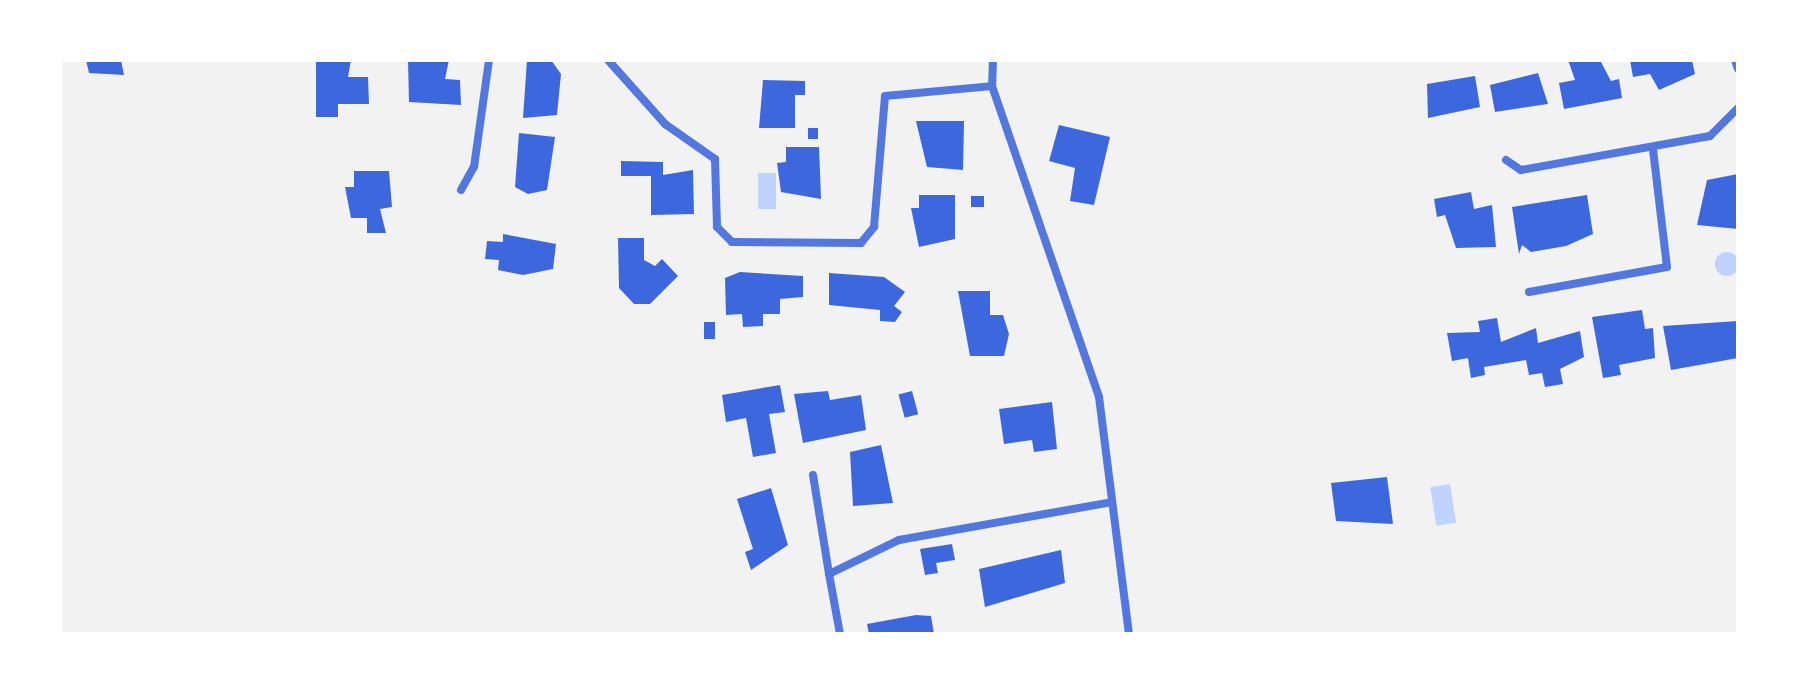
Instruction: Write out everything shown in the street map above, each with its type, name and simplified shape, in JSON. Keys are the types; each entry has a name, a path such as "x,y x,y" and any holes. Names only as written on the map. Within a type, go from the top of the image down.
{"street":[{"path":"461,190 474,167 489,60"},
{"path":"608,60 665,124 715,159 717,227 732,242 861,243 874,227 885,96 992,86"},
{"path":"993,60 992,86 1099,397 1129,634"},
{"path":"1735,60 1738,69"},
{"path":"1506,160 1521,170 1653,149 1710,136 1738,108"},
{"path":"1529,292 1667,267 1653,149"},
{"path":"813,475 840,634"},
{"path":"829,574 899,540 1112,502"}],"water":[{"path":"758,173 776,173 776,209 758,209"},
{"path":"1727,252 1736,255 1739,264 1736,273 1727,276 1718,273 1715,264 1718,255"},
{"path":"1450,484 1456,523 1436,526 1430,487"}],"building":[{"path":"86,60 121,60 124,75 89,73"},
{"path":"316,60 351,60 348,77 368,77 369,104 338,104 338,117 316,117"},
{"path":"408,60 449,60 445,79 460,80 461,105 409,102"},
{"path":"527,60 551,60 561,74 557,115 523,118"},
{"path":"1568,60 1600,60 1611,81 1619,79 1622,98 1564,109 1559,83 1575,80"},
{"path":"1630,60 1692,60 1695,74 1659,90 1650,74 1633,77"},
{"path":"1538,73 1548,104 1495,112 1490,85"},
{"path":"1475,76 1480,107 1428,118 1427,84"},
{"path":"763,80 805,81 805,95 795,95 795,128 759,128"},
{"path":"916,121 964,121 963,170 927,167"},
{"path":"1059,125 1110,137 1094,205 1070,201 1075,168 1049,161"},
{"path":"808,128 818,128 818,139 808,139"},
{"path":"519,133 555,137 547,190 528,194 515,187"},
{"path":"786,147 819,147 821,199 781,192 777,163 786,162"},
{"path":"621,161 663,162 663,175 693,170 694,214 651,215 651,176 621,176"},
{"path":"354,171 389,171 392,207 380,209 386,233 367,233 367,218 351,218 345,187 354,187"},
{"path":"1738,174 1738,229 1697,225 1707,180"},
{"path":"1471,192 1474,209 1492,205 1496,247 1456,248 1445,215 1437,217 1434,199"},
{"path":"919,195 955,195 955,239 919,247 911,208 919,208"},
{"path":"1587,195 1593,234 1566,246 1531,252 1522,245 1519,254 1512,207"},
{"path":"971,196 984,196 984,207 971,207"},
{"path":"503,234 556,244 553,269 523,275 498,270 499,260 485,259 487,241 503,242"},
{"path":"618,238 644,238 644,260 655,266 662,259 678,276 650,304 634,304 619,288"},
{"path":"740,272 803,276 803,297 780,299 780,314 763,314 763,326 743,327 742,314 726,315 725,278"},
{"path":"829,273 884,277 905,292 894,306 902,312 895,322 880,321 880,310 829,305"},
{"path":"958,291 990,291 990,315 1003,315 1009,334 1004,356 970,356"},
{"path":"1642,310 1645,329 1653,328 1655,358 1619,365 1621,375 1603,378 1592,317"},
{"path":"1497,318 1501,342 1536,328 1538,343 1580,331 1584,357 1560,369 1563,384 1545,387 1542,373 1529,375 1526,360 1484,367 1485,375 1471,378 1468,358 1452,361 1447,333 1480,332 1478,321"},
{"path":"1738,321 1738,358 1671,370 1663,326"},
{"path":"704,322 715,322 715,339 704,339"},
{"path":"780,385 785,412 769,414 776,453 753,457 746,418 726,422 722,395"},
{"path":"828,391 830,400 861,395 866,430 803,443 794,394"},
{"path":"912,391 918,414 905,418 898,395"},
{"path":"1052,402 1057,449 1034,452 1032,440 1004,444 999,409"},
{"path":"881,445 893,503 853,506 850,452"},
{"path":"1387,477 1393,524 1336,521 1331,483"},
{"path":"771,488 788,545 751,570 745,552 753,549 737,499"},
{"path":"952,544 955,560 936,563 938,573 925,575 920,549"},
{"path":"1061,550 1065,583 985,607 979,569"},
{"path":"916,615 931,616 934,634 869,634 867,624"}]}
